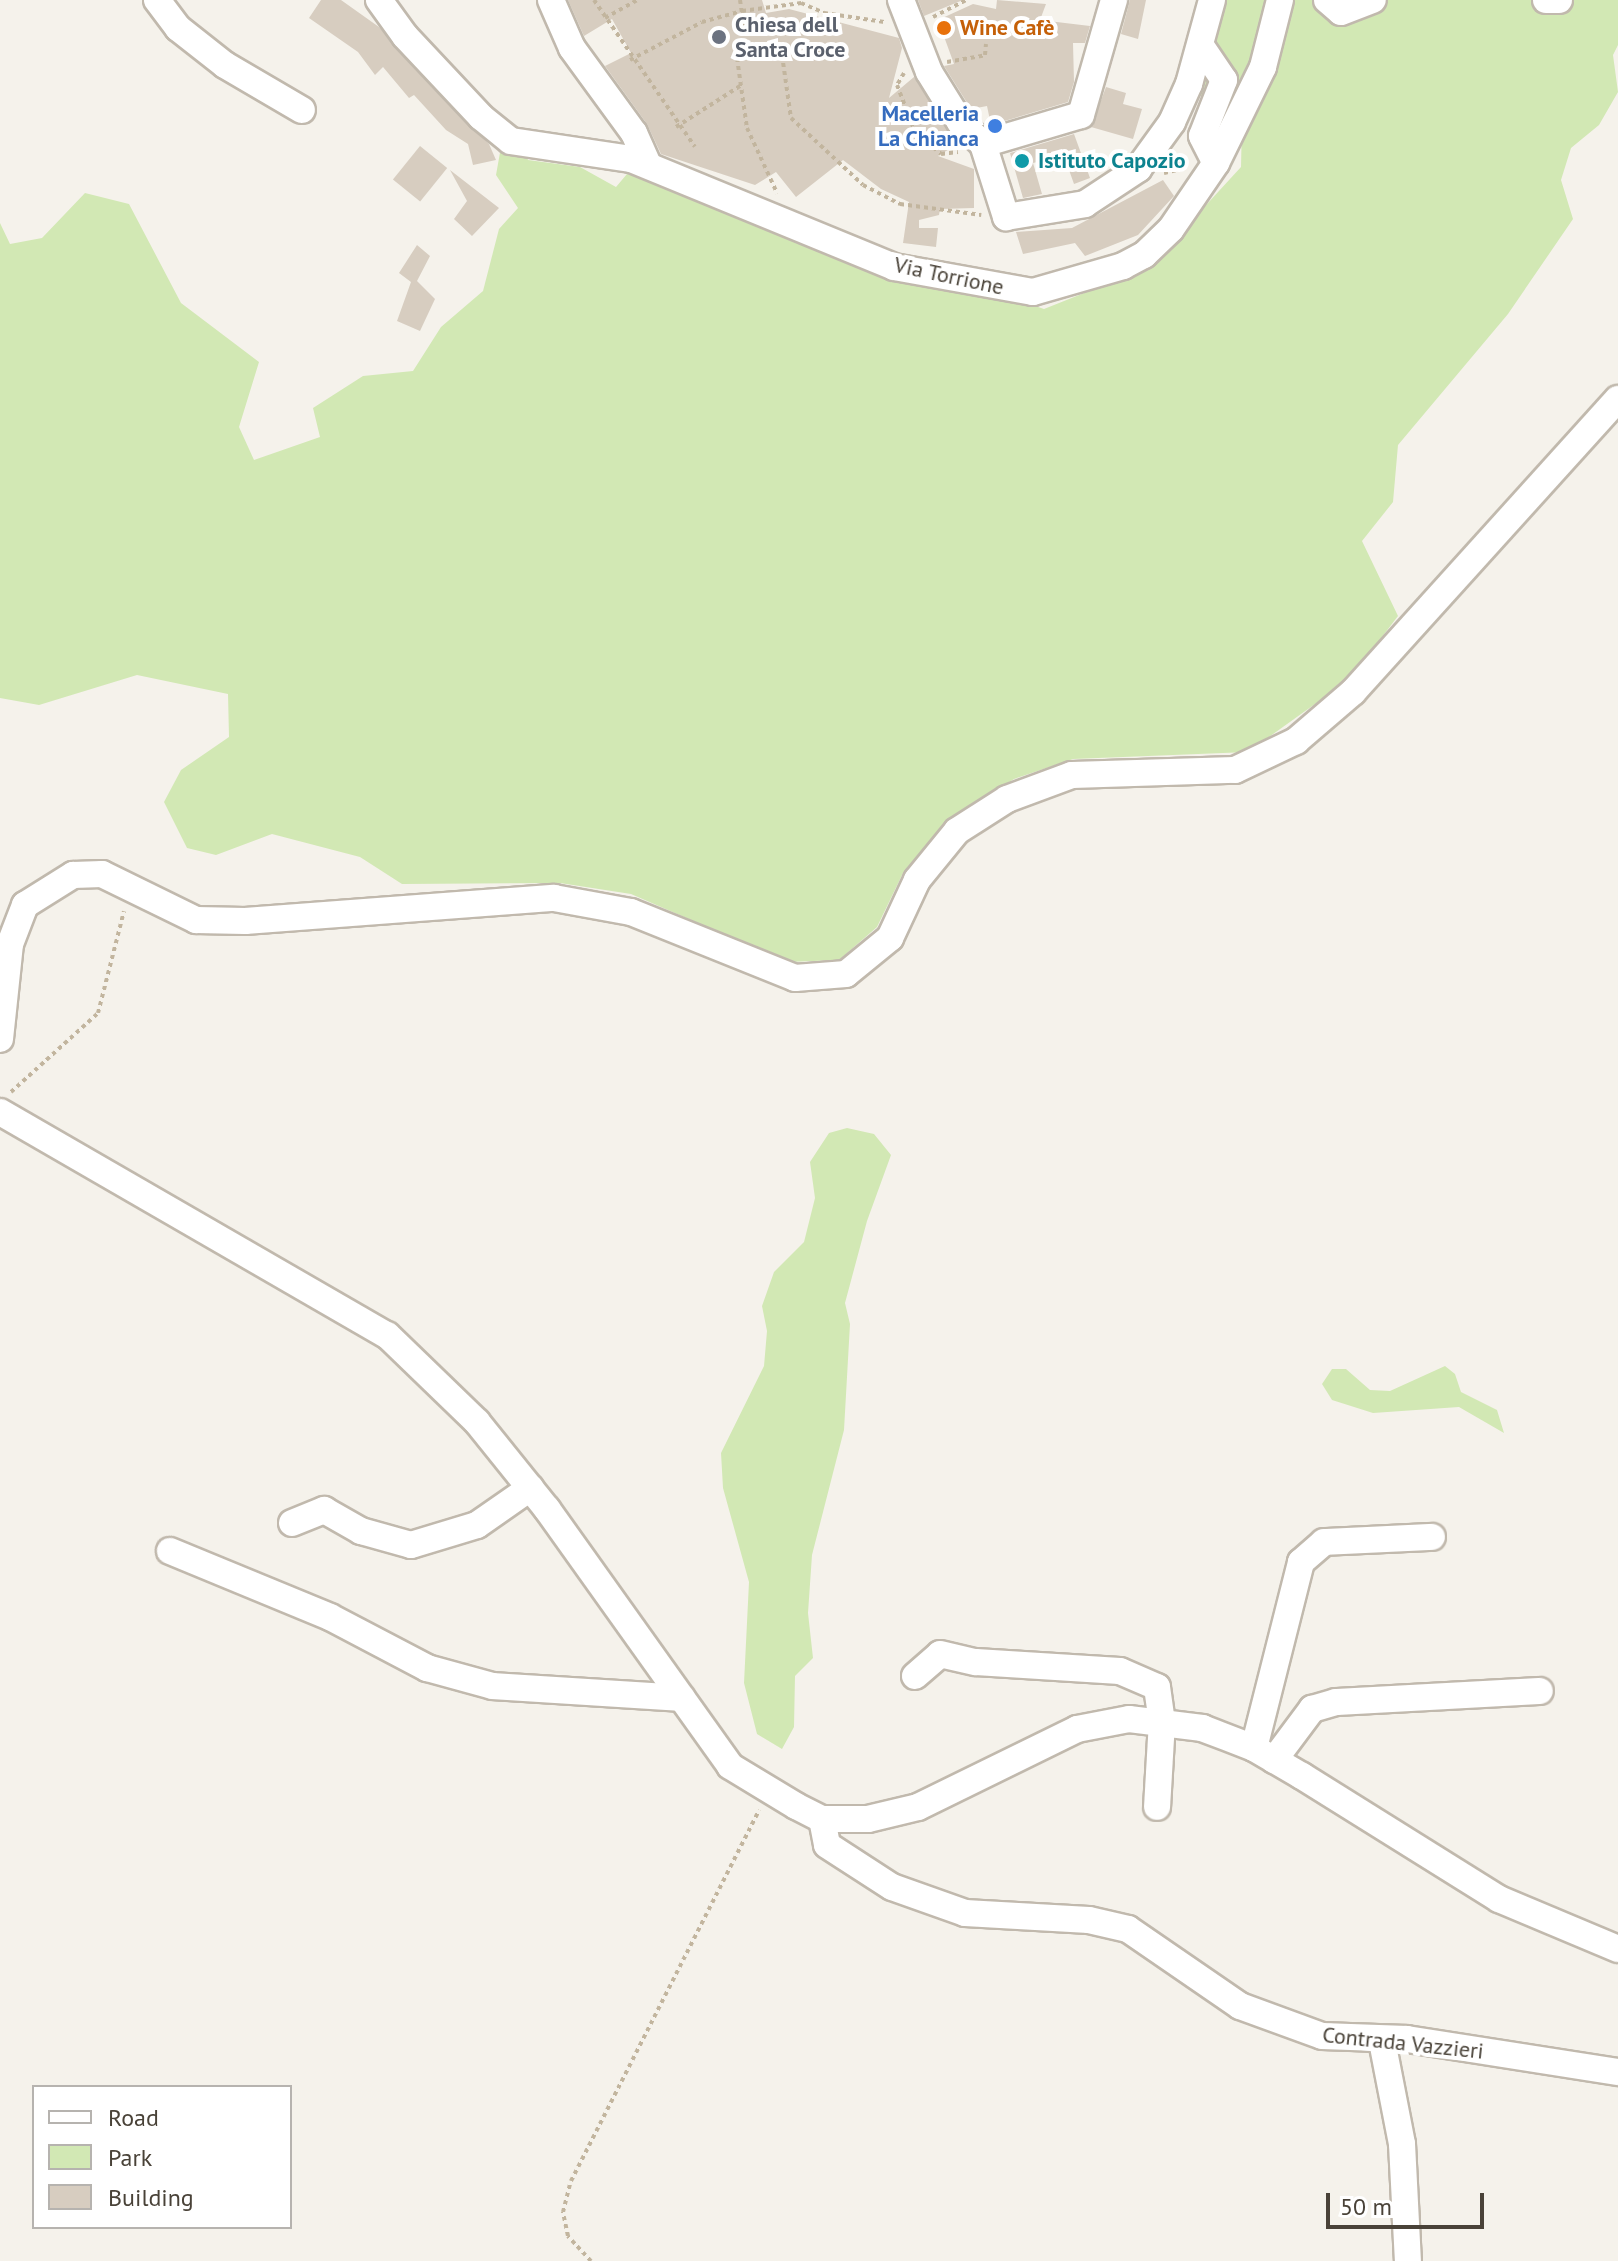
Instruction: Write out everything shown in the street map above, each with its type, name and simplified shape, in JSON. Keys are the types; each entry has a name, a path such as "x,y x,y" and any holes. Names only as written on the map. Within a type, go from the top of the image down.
{"street":[{"path":"157,0 178,28 225,65 302,110"},
{"name":"Via Torrione","path":"379,0 459,94 511,141 648,165 894,267 1017,291 1048,291 1144,255 1182,215 1216,163 1263,67 1280,0"},
{"path":"551,0 572,48 634,133 648,165"},
{"path":"901,0 929,72 960,122 983,144 1006,217 1085,204 1138,169 1172,122 1201,46 1212,0"},
{"path":"983,144 1081,115 1114,0"},
{"path":"1327,0 1341,12 1373,0"},
{"path":"1546,0 1559,0"},
{"path":"1201,46 1224,80 1202,136 1216,163"},
{"path":"0,1039 10,944 25,905 73,875 102,874 196,920 245,921 554,898 631,912 795,978 846,974 890,938 917,880 957,831 1007,799 1072,775 1235,770 1296,741 1353,692 1618,399"},
{"path":"0,1112 387,1335 477,1422 530,1488 730,1766 822,1819 868,1819 918,1807 1077,1729 1129,1719 1162,1721 1202,1728 1264,1754 1499,1899 1618,1949"},
{"path":"292,1523 324,1510 361,1531 411,1545 477,1525 530,1488"},
{"path":"1264,1754 1301,1562 1324,1542 1432,1537"},
{"path":"170,1551 330,1617 427,1668 493,1686 682,1698"},
{"path":"915,1676 940,1654 976,1662 1120,1671 1157,1687 1162,1721 1157,1807"},
{"path":"1264,1754 1312,1709 1336,1702 1540,1691"},
{"name":"Contrada Vazzieri","path":"822,1819 827,1845 892,1887 965,1913 1089,1920 1128,1929 1240,2006 1322,2036 1382,2041 1407,2039 1618,2072"},
{"path":"1382,2041 1402,2144 1408,2261"}],"path":[{"path":"594,0 676,127 695,147"},
{"path":"605,18 637,0"},
{"path":"740,0 747,47"},
{"path":"936,16 967,0"},
{"path":"630,60 702,22 742,11 801,3 824,13 910,28"},
{"path":"952,61 985,55 986,44"},
{"path":"747,47 737,58 752,147 796,228"},
{"path":"747,47 782,55 791,118 863,185 900,204 1006,217"},
{"path":"676,127 740,86"},
{"path":"899,90 915,132 941,154 983,144"},
{"path":"0,1102 98,1013 129,889"},
{"path":"591,2261 568,2236 563,2212 571,2181 769,1790"}],"green space":[{"path":"1225,0 1618,0 1618,45 1613,55 1618,92 1599,125 1571,148 1561,180 1573,219 1508,314 1398,445 1393,502 1362,541 1398,616 1362,663 1322,699 1248,752 1073,759 1014,779 946,822 903,873 877,927 839,960 788,962 631,894 560,883 402,884 360,857 272,834 216,855 187,848 164,802 181,770 229,737 228,694 137,675 39,705 0,698 0,223 10,244 42,238 85,193 129,204 181,303 259,362 239,427 254,460 320,437 313,408 363,376 413,371 441,327 483,291 499,229 518,208 496,175 501,147 526,154 528,160 580,167 616,187 627,174 710,196 1044,309 1151,265 1241,167 1242,120 1221,116 1194,89"},
{"path":"847,1128 874,1134 891,1155 867,1221 845,1303 850,1324 844,1430 812,1555 808,1613 813,1658 795,1676 794,1727 782,1749 757,1734 744,1683 749,1582 723,1488 721,1453 764,1366 767,1331 762,1306 774,1272 804,1242 815,1198 810,1162 829,1133"},
{"path":"1445,1366 1455,1374 1461,1392 1497,1410 1504,1433 1459,1407 1373,1413 1332,1400 1322,1384 1332,1369 1346,1369 1370,1390 1390,1391"}],"building":[{"path":"321,0 341,0 379,27 489,144 496,160 473,165 468,144 446,130 414,95 409,98 383,67 375,75 358,52 309,18"},
{"path":"568,0 762,0 766,13 789,9 899,38 902,48 889,98 914,77 959,143 938,156 974,169 974,208 940,209 939,215 919,220 919,228 938,228 936,247 903,243 909,202 881,189 843,160 796,197 776,172 755,185 661,154 647,124 605,66 631,53 612,19 584,36"},
{"path":"918,0 963,0 924,16"},
{"path":"997,0 1046,4 1040,20 1090,26 1085,43 1073,43 1074,82 1068,102 991,125 987,106 971,109 944,66 954,64 938,20 973,4 996,9"},
{"path":"1130,0 1146,0 1138,39 1121,34"},
{"path":"1106,87 1126,93 1123,104 1142,109 1133,139 1091,127"},
{"name":"Istituto Capozio","path":"1074,134 1090,178 1074,184 1064,156 1033,163 1042,194 1023,198 1010,153"},
{"path":"420,146 447,168 420,201 393,179"},
{"path":"450,170 499,208 472,236 454,219 467,201"},
{"path":"1163,180 1174,196 1138,235 1085,256 1075,243 1023,254 1016,232 1072,228"},
{"path":"417,245 430,256 417,281 435,299 420,331 397,321 411,282 399,273"}],"place":[{"name":"Wine Cafè","path":"944,28"},
{"name":"Chiesa dell Santa Croce","path":"719,37"},
{"name":"Macelleria La Chianca","path":"995,126"},
{"name":"Istituto Capozio","path":"1022,161"}]}
